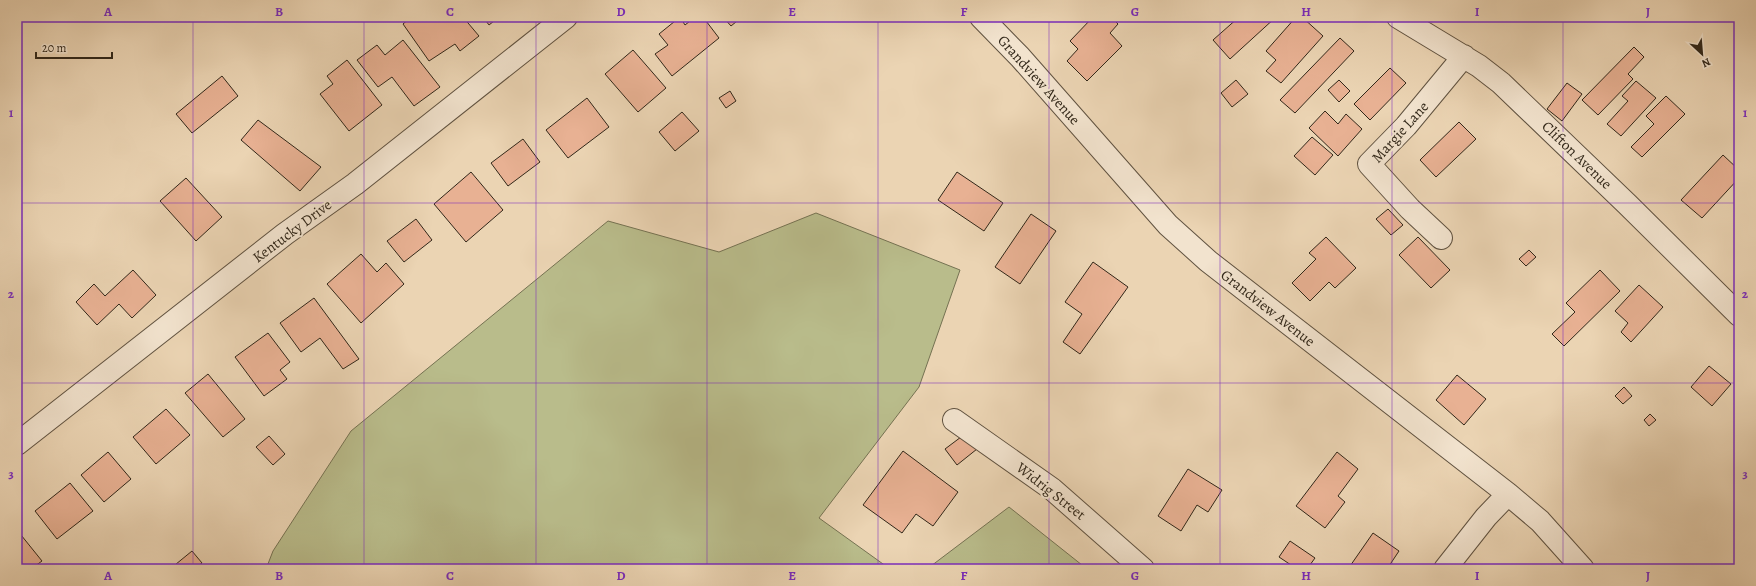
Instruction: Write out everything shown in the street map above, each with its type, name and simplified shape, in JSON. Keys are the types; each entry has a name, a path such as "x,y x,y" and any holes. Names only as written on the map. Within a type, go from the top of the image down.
{"street":[{"name":"Kentucky Drive","path":"17,444 285,234 355,184 566,17"},
{"name":"Grandview Avenue","path":"981,17 1020,57 1168,225 1208,262 1508,494 1540,521 1583,569"},
{"name":"Clifton Avenue","path":"1398,17 1464,56 1501,83 1627,204 1739,315"},
{"name":"Margie Lane","path":"1441,238 1410,209 1369,164 1406,126 1464,56"},
{"name":"Widrig Street","path":"954,420 1052,489 1143,569"},
{"path":"1445,569 1486,517 1508,494"}],"green space":[{"path":"816,213 960,270 919,387 819,518 890,569 266,569 273,551 351,431 608,221 719,252"},
{"path":"1009,507 1087,569 927,569"}],"building":[{"path":"411,17 463,17 479,36 460,51 455,44 429,61 403,24"},
{"path":"483,17 499,17 489,25"},
{"path":"680,17 685,25 695,17 703,17 719,38 672,76 655,54 668,45 659,34"},
{"path":"723,17 742,17 731,26"},
{"path":"1093,17 1111,17 1118,24 1110,33 1122,46 1087,81 1067,61 1078,49 1070,41"},
{"path":"1239,17 1276,17 1230,59 1213,40"},
{"path":"1296,17 1302,17 1323,36 1281,83 1266,71 1276,60 1266,51"},
{"path":"1340,38 1354,51 1295,113 1280,100"},
{"path":"403,40 440,87 414,106 392,77 378,87 357,60 377,45 385,55"},
{"path":"1634,47 1644,57 1628,74 1633,79 1598,115 1582,100"},
{"path":"633,50 666,88 638,112 605,74"},
{"path":"347,60 382,105 349,131 320,94 333,84 327,76"},
{"path":"1390,68 1406,83 1370,120 1354,104"},
{"path":"222,76 238,96 192,133 176,114"},
{"path":"1236,80 1248,94 1232,107 1221,93"},
{"path":"1339,80 1350,91 1339,102 1328,90"},
{"path":"1636,81 1656,98 1621,136 1607,124 1628,101 1622,96"},
{"path":"1567,83 1582,94 1562,121 1547,109"},
{"path":"730,91 736,101 726,108 719,98"},
{"path":"1666,96 1685,114 1642,157 1631,147 1654,124 1646,116"},
{"path":"587,98 609,127 568,158 546,130"},
{"path":"1325,111 1338,124 1346,114 1362,129 1338,156 1309,128"},
{"path":"682,112 699,131 675,151 659,132"},
{"path":"258,120 321,167 300,191 241,140"},
{"path":"1459,122 1476,139 1436,177 1420,160"},
{"path":"1312,137 1333,155 1315,175 1294,156"},
{"path":"523,139 540,162 508,186 491,163"},
{"path":"1723,155 1739,170 1739,178 1702,218 1681,200"},
{"path":"471,172 503,210 466,242 434,204"},
{"path":"957,172 1003,203 984,231 938,200"},
{"path":"186,178 222,217 196,241 160,201"},
{"path":"1388,209 1403,225 1391,235 1376,219"},
{"path":"1031,214 1056,231 1020,284 995,267"},
{"path":"416,219 432,240 404,262 387,241"},
{"path":"1326,237 1356,268 1335,288 1329,282 1310,301 1292,283 1316,259 1309,253"},
{"path":"1418,237 1450,270 1431,288 1399,255"},
{"path":"1529,250 1536,257 1526,266 1519,259"},
{"path":"361,254 377,272 386,263 404,284 361,323 327,284"},
{"path":"1093,262 1128,287 1080,354 1063,342 1082,314 1065,302"},
{"path":"133,270 156,295 132,318 119,304 97,325 76,302 94,284 105,296"},
{"path":"1600,270 1620,291 1564,346 1552,334 1575,312 1566,303"},
{"path":"1639,285 1663,307 1631,342 1621,332 1628,323 1615,311"},
{"path":"314,298 359,359 343,369 320,338 301,352 280,323"},
{"path":"268,333 290,362 280,370 287,379 264,396 235,357"},
{"path":"1709,366 1731,384 1712,406 1691,387"},
{"path":"208,374 245,419 223,437 185,393"},
{"path":"1457,375 1486,399 1464,425 1436,400"},
{"path":"1624,387 1632,396 1623,404 1615,396"},
{"path":"166,409 190,435 156,464 133,437"},
{"path":"1650,414 1656,420 1649,426 1644,420"},
{"path":"965,434 977,449 957,465 945,449"},
{"path":"269,436 285,454 273,465 256,447"},
{"path":"903,451 958,492 933,526 916,514 902,533 863,505"},
{"path":"108,452 131,479 104,502 81,475"},
{"path":"1337,452 1358,469 1338,496 1345,502 1325,528 1296,506"},
{"path":"1188,469 1222,490 1208,512 1197,505 1181,531 1158,516"},
{"path":"70,483 93,511 57,539 35,511"},
{"path":"17,530 42,561 31,569 17,569"},
{"path":"1373,533 1399,551 1387,569 1348,569"},
{"path":"1290,541 1315,558 1307,569 1297,569 1279,557"},
{"path":"192,551 202,563 194,569 170,569"}]}
